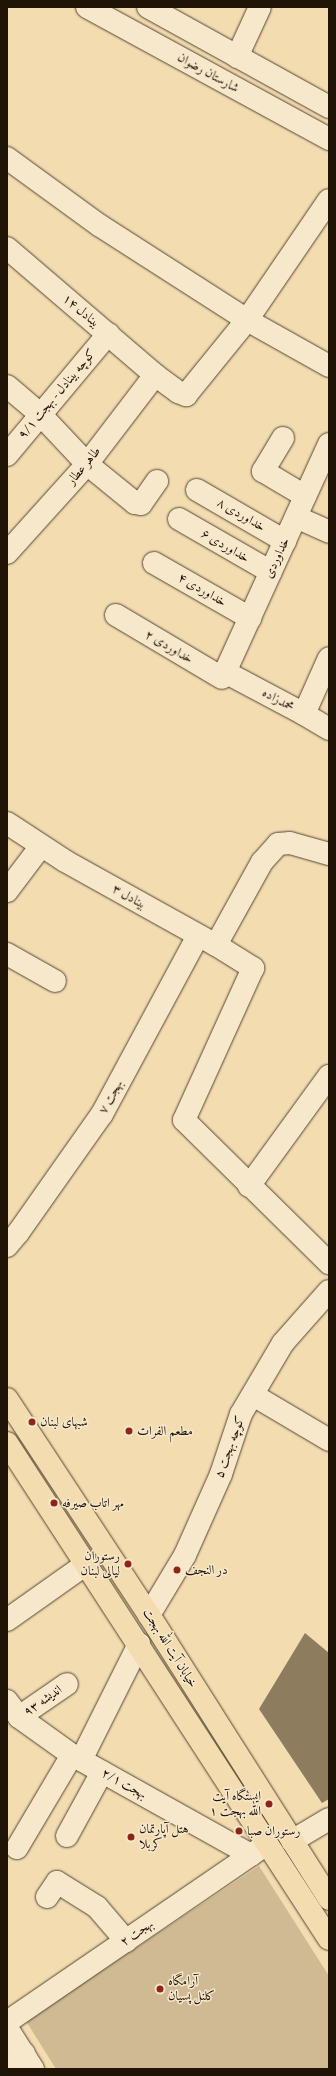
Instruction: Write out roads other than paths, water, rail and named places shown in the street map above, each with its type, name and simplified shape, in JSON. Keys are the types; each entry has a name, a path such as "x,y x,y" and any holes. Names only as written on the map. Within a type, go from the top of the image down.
{"main road":[{"name":"خیابان آیت الله بهجت","path":"7,1400 149,1615 329,1899"},
{"name":"خیابان آیت الله بهجت","path":"7,1443 139,1644 259,1849 329,1939"}],"street":[{"name":"شارستان رضوان","path":"87,7 329,139"},
{"path":"148,7 236,57 329,107"},
{"path":"236,57 260,7"},
{"path":"7,158 99,225 247,320 329,366"},
{"path":"247,320 329,200"},
{"name":"بینادل ۱۴","path":"11,260 108,334 155,375 178,392 186,394 247,320"},
{"name":"کوچه بینادل - بهجت ۹/۱","path":"7,454 108,334"},
{"name":"طاهر عطار","path":"7,553 87,464 155,375"},
{"path":"7,386 40,414 87,464 138,505 142,504 157,481"},
{"path":"283,438 263,471 305,496"},
{"name":"خداوردی","path":"224,675 329,444"},
{"name":"خداوردی ۸","path":"197,490 285,541"},
{"path":"296,517 329,532"},
{"name":"خداوردی ۶","path":"179,519 271,572"},
{"name":"خداوردی ۴","path":"154,563 250,618"},
{"name":"خداوردی ۲","path":"116,615 224,675"},
{"path":"304,714 329,658"},
{"name":"محمدزاده","path":"224,675 304,714 329,729"},
{"name":"بینادل ۳","path":"7,823 41,846 253,968 184,1120 249,1186"},
{"name":"بهجت ۷","path":"7,1246 18,1233 102,1114 207,941 262,862 278,844 290,843 329,854"},
{"path":"7,891 41,846"},
{"path":"7,954 55,981"},
{"path":"329,1076 249,1186 329,1263"},
{"name":"کوچه بهجت ۵","path":"149,1615 185,1555 221,1474 241,1414 283,1343 329,1291"},
{"path":"253,1395 329,1440"},
{"path":"7,1620 86,1564"},
{"path":"17,1848 76,1757 139,1644"},
{"name":"اندیشه ۹۳","path":"13,1709 67,1684"},
{"name":"بهجت ۲/۱","path":"13,1709 76,1757 102,1772 259,1849"},
{"path":"67,1836 102,1772"},
{"path":"292,1842 329,1819"},
{"name":"بهجت ۲","path":"7,2022 259,1849"},
{"path":"47,1898 56,1882 97,1907 126,1941"},
{"path":"7,2028 21,2062"}],"place":[{"name":"شبهای لبنان","path":"32,1422"},
{"name":"مطعم الفرات","path":"129,1431"},
{"name":"مهر اتاب صيرفه","path":"54,1503"},
{"name":"رستوران لیالی لبنان","path":"128,1564"},
{"name":"در النجف","path":"177,1570"},
{"name":"ایستگاه آیت الله بهجت ۱","path":"269,1804"},
{"name":"رستوران صبا","path":"239,1831"},
{"name":"هتل آپارتمان کربلا","path":"131,1837"},
{"name":"آرامگاه کلنل پسیان","path":"160,1989"}]}
